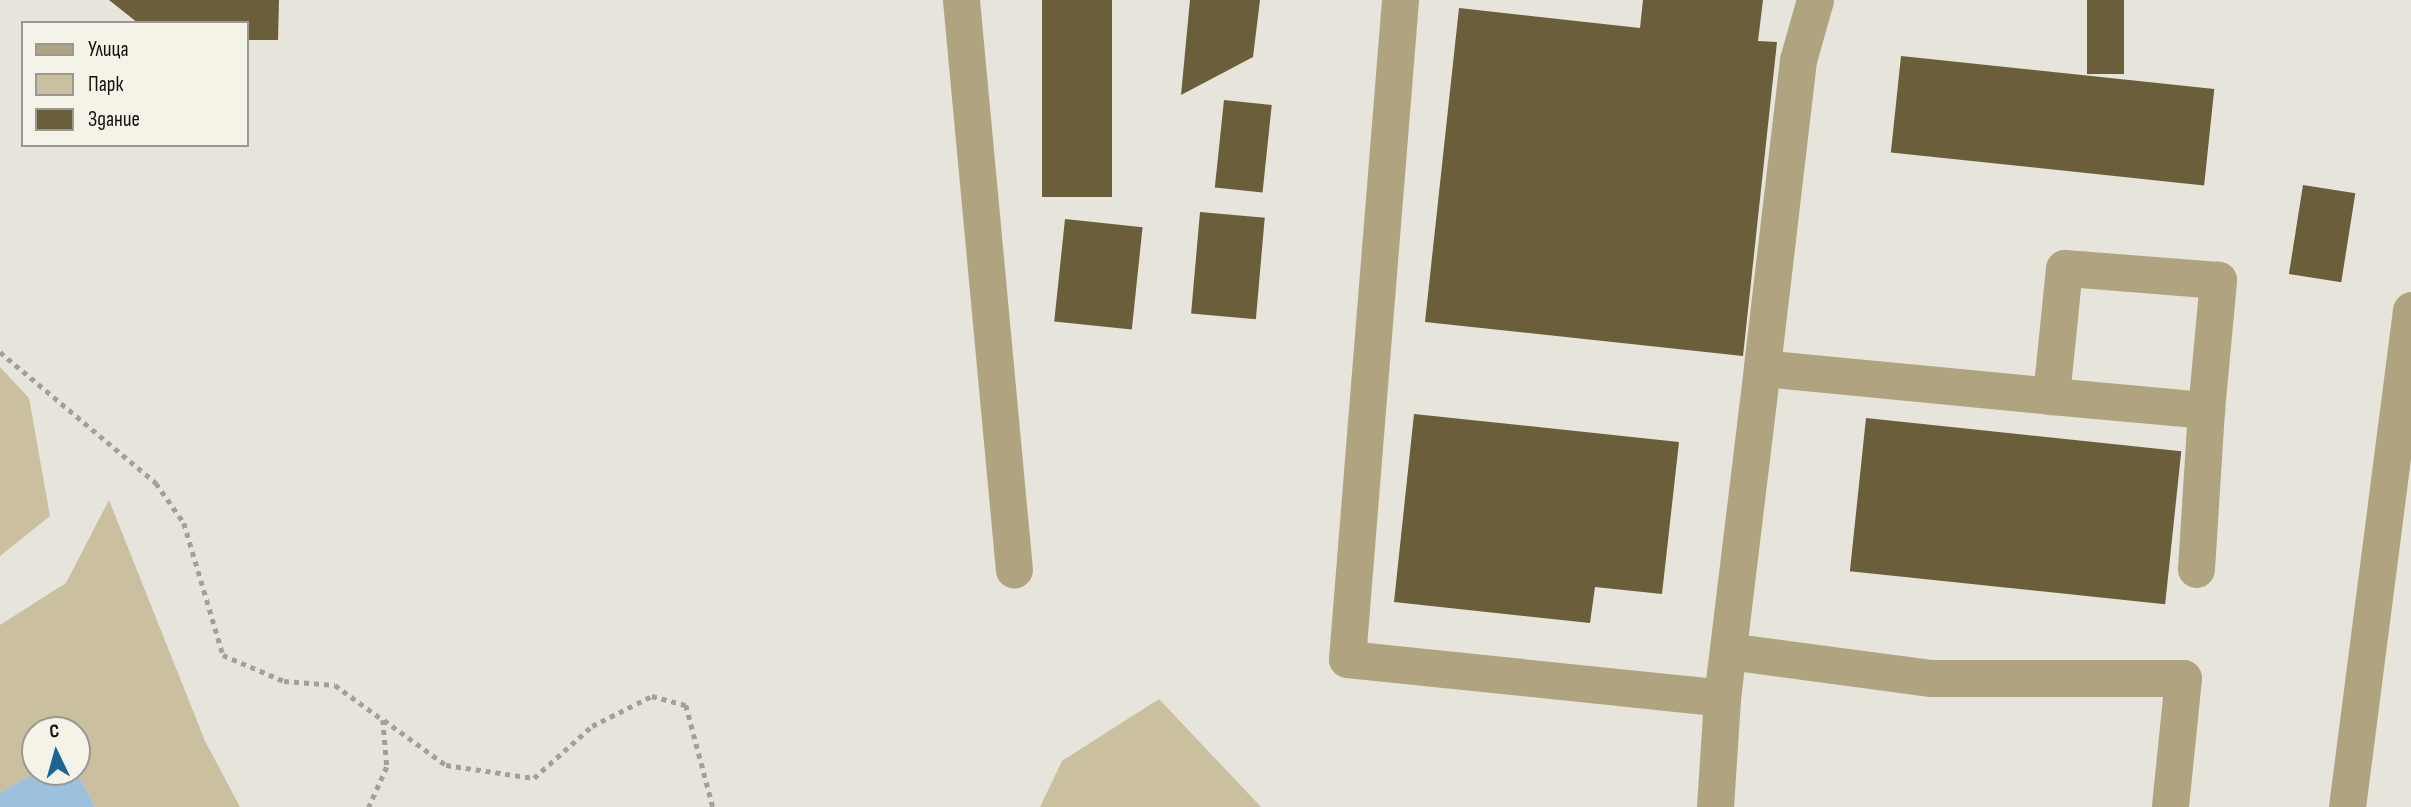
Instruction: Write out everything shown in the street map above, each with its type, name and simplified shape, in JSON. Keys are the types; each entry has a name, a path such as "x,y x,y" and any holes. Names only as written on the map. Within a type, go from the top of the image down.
{"street":[{"path":"961,0 1014,570"},
{"path":"1400,0 1347,659 1722,698"},
{"path":"1714,807 1722,698 1798,60 1815,0"},
{"path":"2051,396 2064,268 2218,280 2196,569"},
{"path":"2347,807 2411,310"},
{"path":"1762,368 2206,410"},
{"path":"1728,651 1931,678 2183,678 2170,807"}],"path":[{"path":"0,352 156,483 184,523 223,655 284,681 335,685 446,765 534,778 592,726 652,696 686,705 713,807"},
{"path":"369,807 387,767 383,720"}],"green space":[{"path":"0,367 29,398 50,516 0,556"},
{"path":"109,500 205,741 240,807 95,807 84,786 91,786 91,716 21,716 21,780 0,793 0,625 66,583"},
{"path":"1159,699 1261,807 1040,807 1062,761"}],"water":[{"path":"21,780 21,786 84,786 95,807 0,807 0,793"}],"building":[{"path":"109,0 279,0 278,40 248,40 248,21 135,21"},
{"path":"1042,0 1112,0 1112,197 1042,197"},
{"path":"1190,0 1260,0 1253,57 1181,95"},
{"path":"1643,0 1763,0 1758,41 1777,42 1743,356 1425,322 1459,8 1640,28"},
{"path":"2087,0 2124,0 2124,74 2087,74"},
{"path":"1901,56 2214,89 2204,185 1891,152"},
{"path":"1224,100 1272,105 1263,193 1215,188"},
{"path":"2303,185 2355,193 2341,282 2289,274"},
{"path":"1200,212 1265,218 1256,319 1191,314"},
{"path":"1065,219 1143,227 1132,330 1054,321"},
{"path":"1414,414 1679,442 1662,594 1595,587 1590,623 1394,602"},
{"path":"1866,418 2181,451 2165,604 1850,571"}]}
